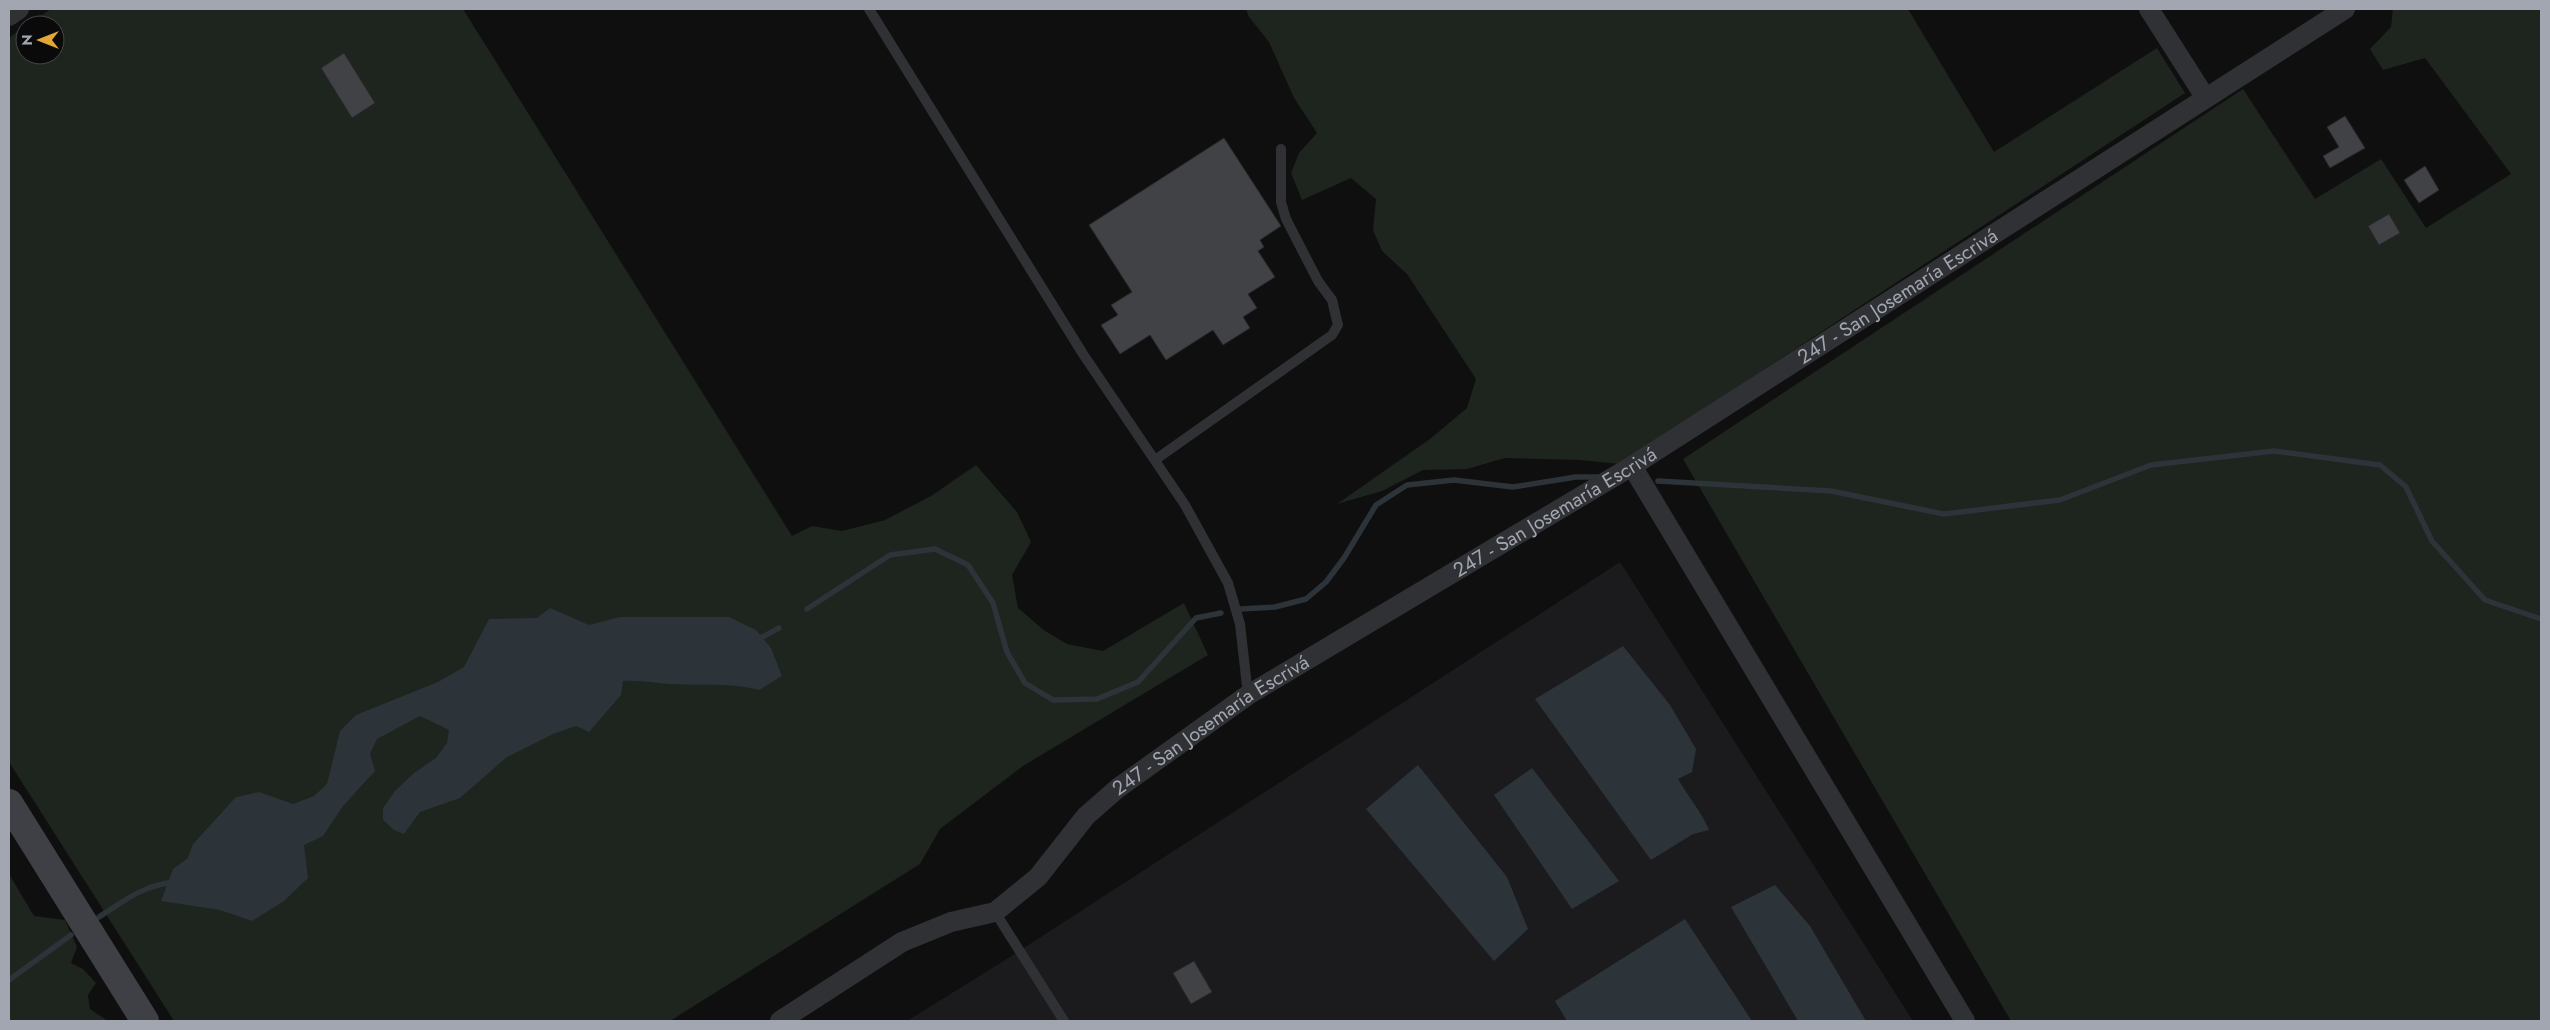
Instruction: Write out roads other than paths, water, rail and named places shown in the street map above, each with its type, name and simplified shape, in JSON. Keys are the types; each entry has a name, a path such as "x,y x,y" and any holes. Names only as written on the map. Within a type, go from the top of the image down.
{"main road":[{"path":"9,803 145,1021"}],"street":[{"path":"9,16 19,9"},
{"path":"2150,9 2205,98"},
{"name":"247 - San Josemaría Escrivá","path":"780,1021 902,942 951,922 995,912 1038,877 1086,816 1118,788 1248,695 1632,466 2344,9"},
{"path":"1632,466 1965,1021"}],"lane":[{"path":"869,9 1083,354 1186,505 1228,583 1240,624 1248,695"},
{"path":"1155,460 1332,335 1338,325 1332,300 1318,281 1286,219 1281,202 1281,149"},
{"path":"995,912 1064,1021"}],"waterway":[{"path":"1658,481 1831,491 1944,514 2060,500 2151,465 2274,451 2380,465 2406,487 2432,541 2485,600 2541,619"},
{"path":"1241,609 1275,607 1306,599 1326,582 1344,558 1376,505 1407,485 1454,480 1513,487 1576,477 1600,477"},
{"path":"807,609 890,555 935,549 968,565 993,603 1007,652 1025,683 1053,700 1097,699 1138,682 1196,618 1221,613"},
{"path":"757,640 779,628"},
{"path":"99,917 126,899 144,890 175,882"},
{"path":"9,980 71,935"}]}
